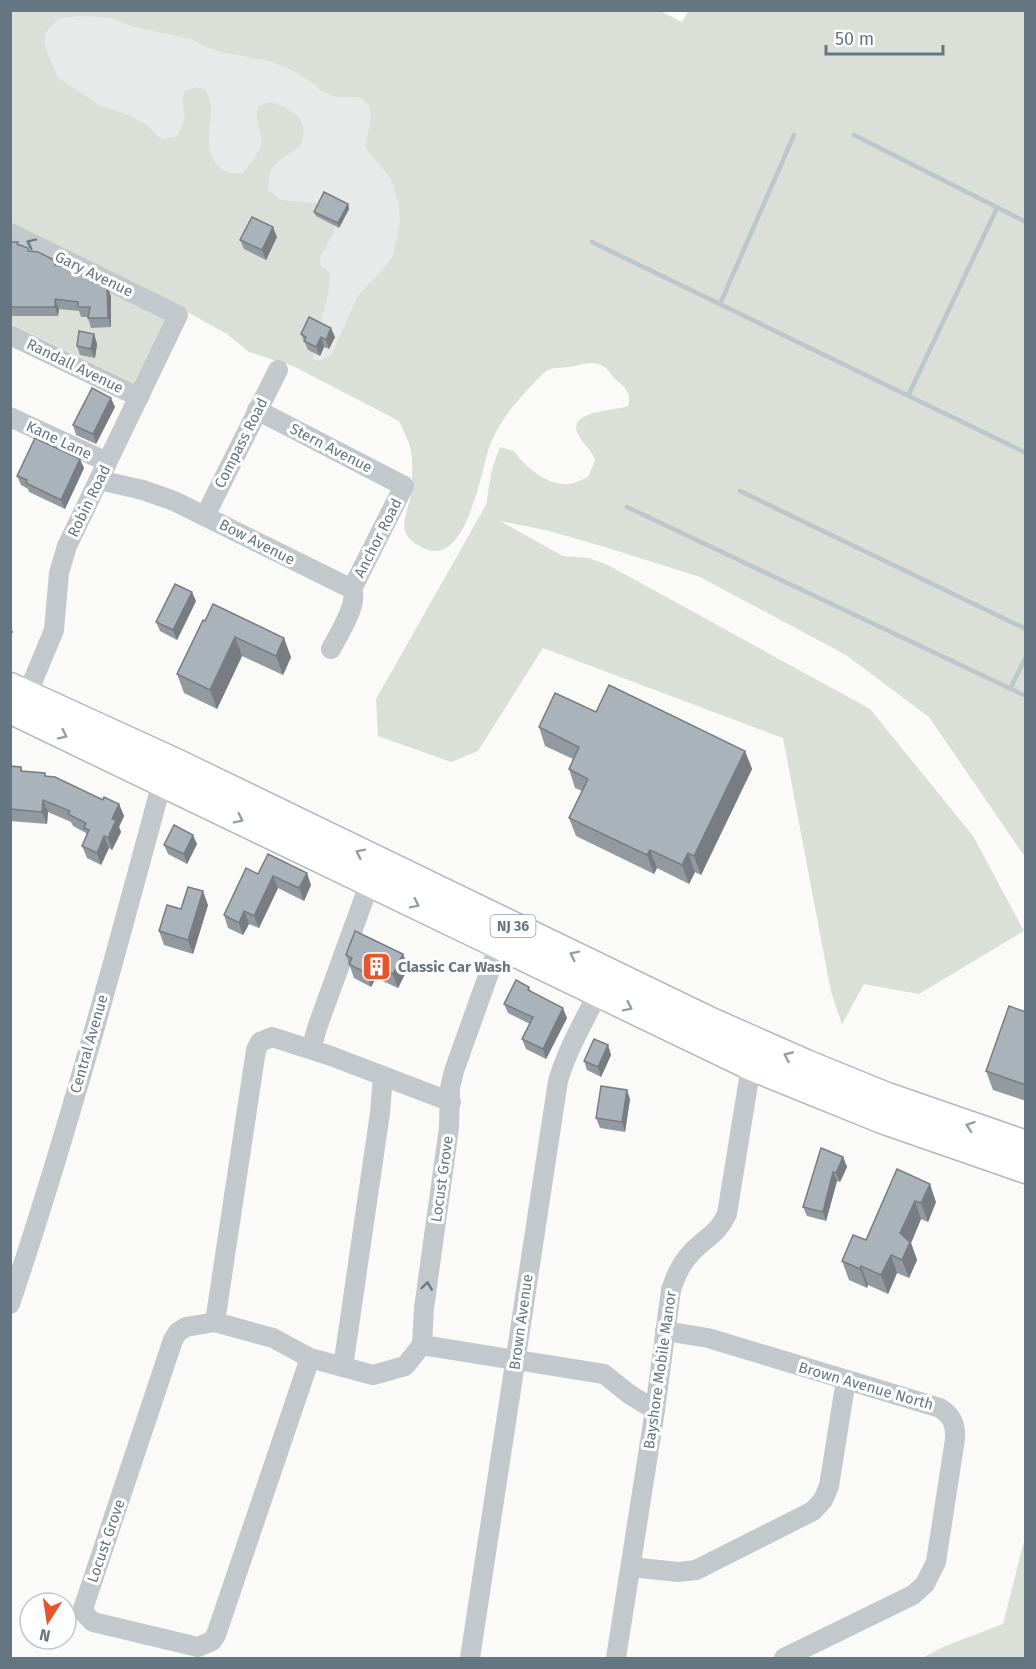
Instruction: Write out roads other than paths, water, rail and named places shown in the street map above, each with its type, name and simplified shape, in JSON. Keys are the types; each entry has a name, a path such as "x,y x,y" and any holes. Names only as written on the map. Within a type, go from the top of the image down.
{"highway":[{"name":"NJ 36","path":"16,697 162,782 751,1066 882,1119 1026,1169"},
{"name":"NJ 36","path":"16,697 183,767 753,1041 887,1097 1026,1145"}],"street":[{"name":"Gary Avenue","path":"10,233 178,315"},
{"name":"Robin Road","path":"16,697 54,630 62,559 178,315"},
{"name":"Randall Avenue","path":"10,335 139,397"},
{"name":"Compass Road","path":"205,516 278,370"},
{"name":"Stern Avenue","path":"257,411 404,486"},
{"name":"Kane Lane","path":"10,417 107,462"},
{"name":"Bow Avenue","path":"99,480 156,494 352,590"},
{"name":"Anchor Road","path":"352,590 404,486"},
{"path":"331,649 352,606 355,597 352,590"},
{"name":"Central Avenue","path":"10,1304 36,1227 125,920 162,782"},
{"path":"311,1049 370,882"},
{"name":"Locust Grove","path":"310,1358 212,1641 198,1647 93,1622 83,1609 173,1340 178,1332 186,1327 215,1322 273,1338 310,1358 373,1375 405,1366 422,1345 424,1308 451,1102 450,1088 499,945"},
{"name":"Brown Avenue","path":"471,1659 558,1081 561,1069 598,993"},
{"path":"215,1322 256,1050 260,1042 272,1037 311,1049 451,1102"},
{"name":"Bayshore Mobile Manor","path":"616,1659 655,1410 671,1290 676,1275 691,1252 714,1235 727,1214 751,1066"},
{"path":"343,1367 380,1113 383,1077"},
{"name":"Brown Avenue North","path":"665,1330 708,1338 940,1408 949,1414 956,1429 936,1562 925,1584 913,1595 784,1659"},
{"path":"422,1345 604,1374 629,1394 655,1410"},
{"path":"631,1567 678,1572 696,1570 813,1512 829,1486 846,1380"}],"waterway":[{"path":"720,304 794,135"},
{"path":"854,135 1026,222"},
{"path":"908,396 997,208"},
{"path":"592,242 1026,453"},
{"path":"740,491 1026,629"},
{"path":"627,507 1026,696"},
{"path":"1010,689 1026,657"}],"place":[{"name":"Classic Car Wash","path":"377,967"}]}
